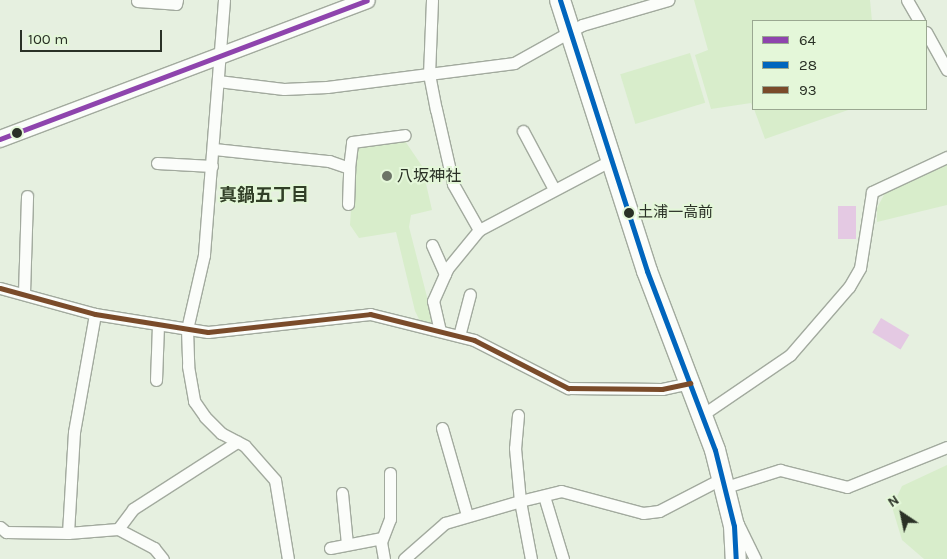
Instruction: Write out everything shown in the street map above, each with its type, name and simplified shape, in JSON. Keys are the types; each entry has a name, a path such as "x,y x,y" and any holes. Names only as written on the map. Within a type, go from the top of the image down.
{"highway":[{"path":"560,0 610,161 702,415 724,482 730,507 736,559"}],"street":[{"path":"137,1 176,4 176,0"},
{"path":"224,0 222,54 204,255 187,329 194,401 220,433 237,442 275,480 288,559"},
{"path":"0,139 367,0"},
{"path":"432,0 429,74 454,184 479,230"},
{"path":"218,82 284,89 514,63 582,25 668,0"},
{"path":"907,0 919,20"},
{"path":"927,34 947,70"},
{"path":"523,131 554,189"},
{"path":"348,204 352,142 405,134"},
{"path":"214,149 329,161 349,168"},
{"path":"702,415 790,355 849,287 860,268 872,192 947,157"},
{"path":"440,331 434,301 445,274 479,230 610,161"},
{"path":"157,163 212,166"},
{"path":"24,293 28,196"},
{"path":"432,245 445,274"},
{"path":"0,288 24,293 95,314 158,326 230,333 370,314 459,336 568,388 654,389 690,382"},
{"path":"459,336 470,294"},
{"path":"68,533 74,432 95,314"},
{"path":"156,380 158,326"},
{"path":"518,415 515,448 520,501 531,559"},
{"path":"442,428 468,515"},
{"path":"118,529 134,509 237,442"},
{"path":"404,559 445,523 468,515 561,491 643,513 659,511 724,482 780,470 847,487 947,447"},
{"path":"384,559 382,538 390,519 390,473"},
{"path":"342,493 347,544"},
{"path":"544,496 563,559"},
{"path":"730,507 755,559"},
{"path":"0,527 6,532 68,533 118,529 154,548 163,559"},
{"path":"330,548 382,538"}],"green space":[{"path":"694,0 870,0 872,20 752,20 752,106 751,103 711,109 695,55 708,50"},
{"path":"690,53 705,103 635,124 620,74"},
{"path":"754,110 848,110 765,139"},
{"path":"403,138 422,166 432,210 411,215 409,227 434,324 420,321 415,311 396,232 359,238 350,225 355,146"},
{"path":"947,162 947,205 877,222 877,208 886,191"},
{"path":"947,465 947,559 924,559 902,540 892,507 902,486"}],"shaded area":[{"path":"838,206 856,206 856,239 838,239"},
{"path":"881,318 909,335 901,350 872,333"}],"transit line":[{"name":"64","path":"0,139 367,0"},
{"name":"28","path":"560,0 647,271 715,450 734,526 736,559"},
{"name":"93","path":"0,288 95,314 208,332 370,314 474,340 568,388 662,389 690,383"}],"place":[{"name":"八坂神社","path":"387,176"},
{"name":"土浦一高前","path":"629,213"}],"district":[{"name":"真鍋五丁目","path":"264,195"}]}
